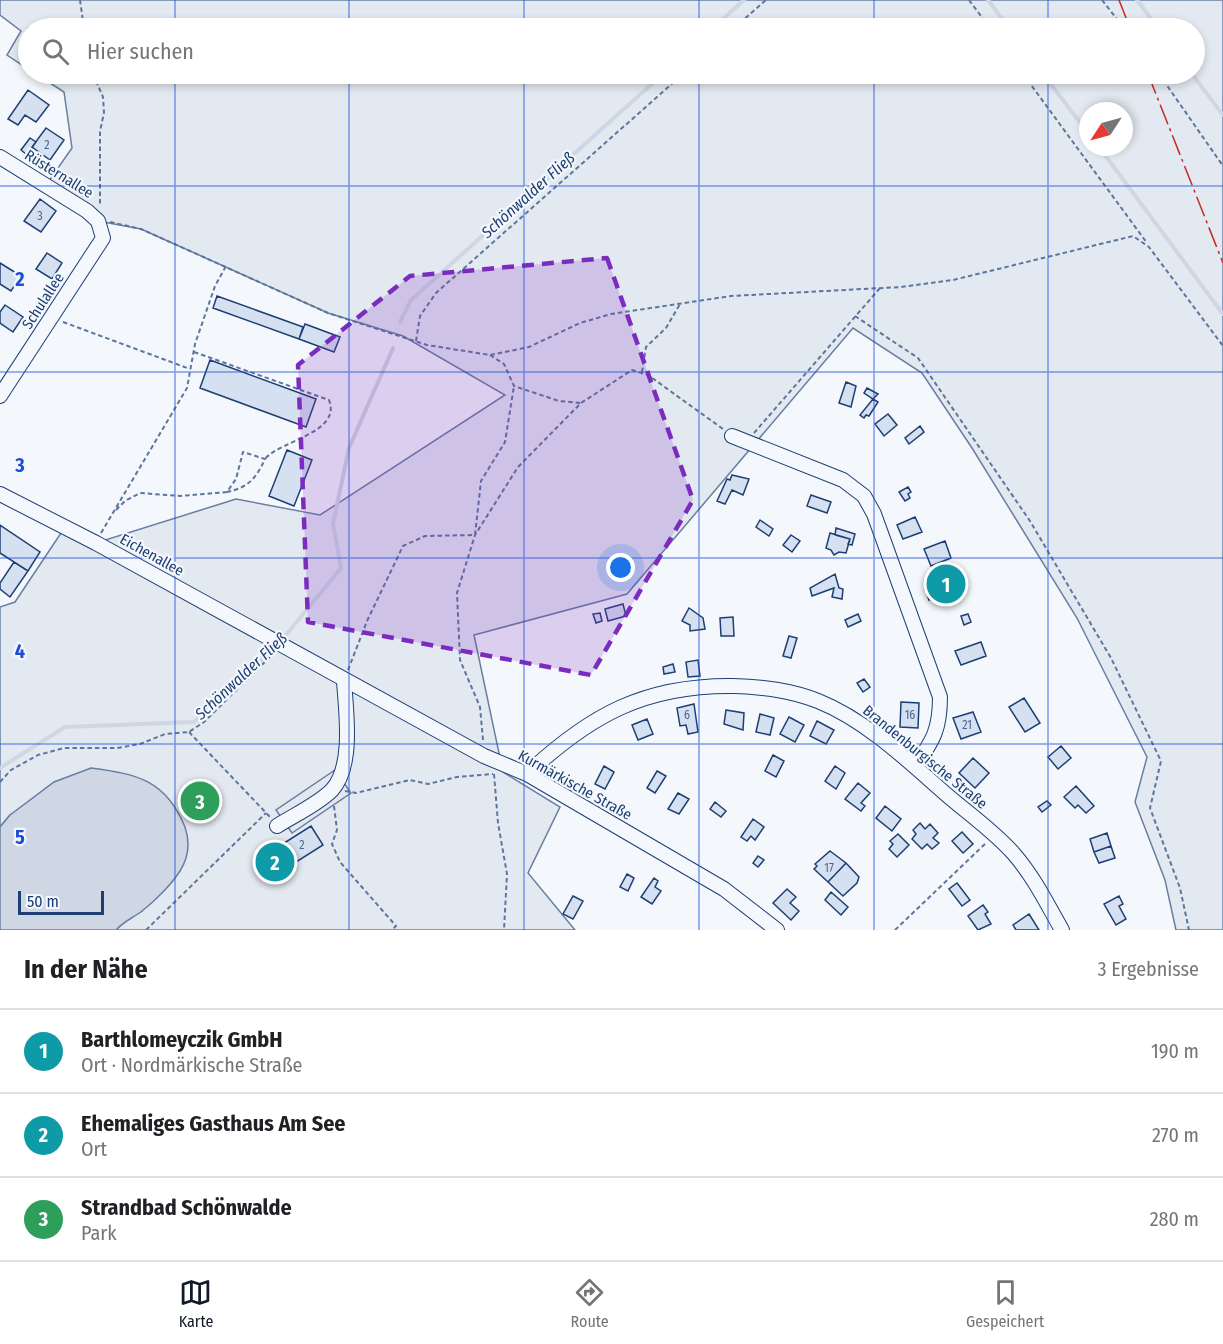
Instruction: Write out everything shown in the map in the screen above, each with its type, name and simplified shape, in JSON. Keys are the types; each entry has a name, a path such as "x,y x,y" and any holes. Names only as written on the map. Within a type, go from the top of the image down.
{"street":[{"name":"Rüsternallee","path":"0,157 87,211 98,221"},
{"name":"Schulallee","path":"0,396 98,248 103,238 98,221"},
{"path":"732,436 843,480 864,496 874,514 940,697 940,724 934,740 915,767"},
{"name":"Eichenallee","path":"0,494 96,543 281,646"},
{"name":"Kurmärkische Straße","path":"281,646 484,756 527,774 724,889 777,930"},
{"path":"277,826 333,789 343,773 348,730 344,681"},
{"name":"Brandenburgische Straße","path":"527,774 555,747 617,708 651,694 710,686 785,690 818,701 850,718 915,767 994,835 1036,882 1062,930"}],"path":[{"path":"80,0 83,18"},
{"path":"745,18 766,0"},
{"path":"969,0 982,18"},
{"path":"1102,0 1116,18"},
{"path":"97,84 103,97 104,113 100,131 101,188 98,221 141,229 328,313 454,351 490,355 529,347 595,318 731,296 880,288 953,280 994,272 1121,237 1133,236 1149,247"},
{"path":"417,341 420,316 436,293 672,84"},
{"path":"1030,84 1223,346"},
{"path":"1166,84 1223,166"},
{"path":"96,543 187,388 194,352 215,286 226,266"},
{"path":"747,441 880,288"},
{"path":"642,372 646,347 666,328 680,304"},
{"path":"855,316 918,358 1030,521 1111,658 1161,761 1150,808 1180,888 1189,930"},
{"path":"52,318 190,369"},
{"path":"112,514 125,501 140,493 180,496 244,489 260,470 265,459 281,446 318,430 328,417 331,405 329,400 194,352"},
{"path":"484,756 480,706 460,660 457,593 475,535 481,481 505,442 514,386 504,364 490,355"},
{"path":"475,535 518,467 581,403 632,370 642,372 732,436"},
{"path":"514,386 559,401 581,403"},
{"path":"227,492 236,479 243,452 265,459"},
{"path":"344,681 367,621 403,546 424,536 475,535"},
{"path":"0,782 11,770 38,755 64,748 117,748 140,744 165,734 189,732 204,722 281,646"},
{"path":"146,930 266,813 189,732"},
{"path":"392,930 396,926 340,862 332,844 336,830 333,789 356,793 410,780 428,784 457,777 494,774 498,823 507,874 504,930"},
{"path":"895,930 994,835"}],"highlighted area":[{"path":"607,258 693,500 591,675 308,622 298,365 410,276"}],"shaded area":[{"path":"0,0 1223,0 1223,930 1176,930 1165,880 1135,802 1147,757 1077,618 972,448 922,373 853,328 627,594 474,635 503,772 560,807 528,873 575,930 116,930 126,919 142,911 19,810 10,815 0,827 0,607 15,602 65,527 96,543 236,499 320,515 505,395 403,336 328,313 141,229 98,221 46,185 72,148 64,92 52,84 1205,84 1205,18 18,18 18,29 0,15"},
{"path":"18,36 18,62 7,55"},
{"path":"91,768 136,777 159,789 169,799 187,833 188,849 183,866 157,898 116,930 0,930 0,827 10,815 54,782"},
{"path":"335,770 351,793 292,833 276,810"}],"building":[{"path":"28,90 49,105 36,122 25,115 18,125 8,119"},
{"path":"46,128 64,140 50,160 32,147"},
{"path":"30,138 36,142 27,155 21,150"},
{"path":"40,199 56,211 41,232 24,221"},
{"path":"47,253 62,263 52,279 36,269"},
{"path":"0,263 21,276 11,291 0,284"},
{"path":"217,296 303,327 299,339 213,308"},
{"path":"5,305 23,317 13,332 0,323 0,312"},
{"path":"305,324 340,337 334,352 299,339"},
{"path":"210,360 316,399 306,427 200,388"},
{"path":"846,382 856,386 851,407 839,403"},
{"path":"867,388 878,394 873,399 864,393"},
{"path":"873,399 878,402 869,416 866,415 864,418 860,415"},
{"path":"888,414 897,425 884,436 875,424"},
{"path":"920,426 924,432 909,444 905,438"},
{"path":"287,450 312,460 294,506 269,496"},
{"path":"732,475 749,479 743,495 732,490 725,504 717,501 727,479 730,480"},
{"path":"908,487 911,492 908,494 910,498 905,501 899,492"},
{"path":"811,495 831,502 827,513 807,506"},
{"path":"915,517 922,532 903,539 897,525"},
{"path":"760,520 773,529 769,536 756,527"},
{"path":"0,525 40,552 28,571 0,553"},
{"path":"836,528 855,534 852,545 848,544 850,539 835,535"},
{"path":"830,533 850,539 846,553 839,552 834,555 826,548"},
{"path":"791,535 800,541 792,552 783,545"},
{"path":"945,541 951,558 931,566 924,549"},
{"path":"14,562 28,571 10,597 0,589 0,583"},
{"path":"951,571 958,591 940,597 933,577"},
{"path":"835,574 839,588 843,589 842,599 832,597 834,588 812,596 810,588"},
{"path":"934,586 938,597 929,600 925,589"},
{"path":"623,604 626,616 608,621 605,609"},
{"path":"689,608 703,618 705,629 690,631 690,625 682,621"},
{"path":"600,613 602,621 596,623 593,614"},
{"path":"858,614 861,621 848,627 845,620"},
{"path":"968,614 971,622 964,625 961,616"},
{"path":"733,617 734,636 721,636 720,618"},
{"path":"789,636 797,638 791,658 783,656"},
{"path":"981,642 986,656 961,665 955,651"},
{"path":"698,660 700,676 688,677 686,662"},
{"path":"673,664 675,672 664,674 663,667"},
{"path":"864,679 870,687 863,692 857,683"},
{"path":"1024,698 1040,723 1025,732 1009,707"},
{"path":"901,702 919,703 918,728 900,727"},
{"path":"694,704 698,732 688,734 686,725 680,726 677,708"},
{"path":"726,710 744,713 743,730 724,724"},
{"path":"973,712 981,732 961,739 953,718"},
{"path":"760,714 774,718 770,735 756,732"},
{"path":"789,717 804,725 795,742 780,734"},
{"path":"647,719 653,734 638,740 632,725"},
{"path":"817,721 834,730 826,744 810,736"},
{"path":"1061,746 1071,758 1058,769 1048,757"},
{"path":"773,755 784,761 776,777 765,771"},
{"path":"973,758 989,773 975,788 959,773"},
{"path":"604,766 614,772 605,789 595,784"},
{"path":"835,766 845,773 836,789 825,781"},
{"path":"657,771 666,776 655,793 647,788"},
{"path":"858,783 870,793 861,803 865,806 861,811 845,799"},
{"path":"1076,786 1094,806 1086,813 1078,805 1075,808 1064,797"},
{"path":"678,793 689,799 679,814 668,809"},
{"path":"1047,801 1051,805 1042,812 1038,807"},
{"path":"715,802 726,811 721,817 710,809"},
{"path":"885,806 901,819 892,831 876,818"},
{"path":"753,819 764,827 755,840 751,836 747,841 741,837"},
{"path":"920,823 925,829 930,824 938,833 933,838 939,843 932,849 927,844 922,849 912,839 916,834 913,830"},
{"path":"311,826 323,845 293,864 281,845"},
{"path":"962,832 973,844 963,853 952,841"},
{"path":"1107,833 1111,846 1094,852 1090,839"},
{"path":"898,834 909,845 897,857 889,849 893,844 890,841"},
{"path":"281,845 293,864 269,879 257,860"},
{"path":"1111,846 1115,858 1099,863 1094,852"},
{"path":"830,851 846,863 828,882 814,869 817,866 815,864"},
{"path":"758,856 764,860 758,867 753,863"},
{"path":"846,863 859,877 857,883 843,896 828,882"},
{"path":"627,874 634,878 628,891 620,887"},
{"path":"654,878 658,881 655,887 661,891 652,904 641,897"},
{"path":"957,883 970,900 962,906 949,889"},
{"path":"787,889 796,897 790,903 799,911 791,920 773,903"},
{"path":"831,892 848,907 841,915 825,900"},
{"path":"573,896 583,901 573,919 563,914"},
{"path":"1119,896 1123,904 1119,906 1126,919 1116,925 1104,904"},
{"path":"983,905 988,912 985,914 991,924 978,930 968,916"},
{"path":"1029,914 1039,930 1016,930 1013,925"}],"waterway":[{"name":"Schönwalder Fließ","path":"724,18 744,0"},
{"path":"988,0 1002,18"},
{"path":"1137,0 1150,18"},
{"name":"Schönwalder Fließ","path":"400,322 411,300 652,84"},
{"path":"1051,84 1079,121"},
{"path":"1200,84 1223,115"},
{"path":"1106,156 1223,314"},
{"name":"Schönwalder Fließ","path":"281,641 341,568 333,524 349,448 393,348"},
{"name":"Schönwalder Fließ","path":"0,768 65,727 194,722 276,647"}],"power":[{"path":"1119,0 1126,18"},
{"path":"1152,84 1223,263"}],"place":[{"name":"Barthlomeyczik GmbH","path":"946,584"},
{"name":"Strandbad Schönwalde","path":"200,801"},
{"name":"Ehemaliges Gasthaus Am See","path":"275,862"}]}
